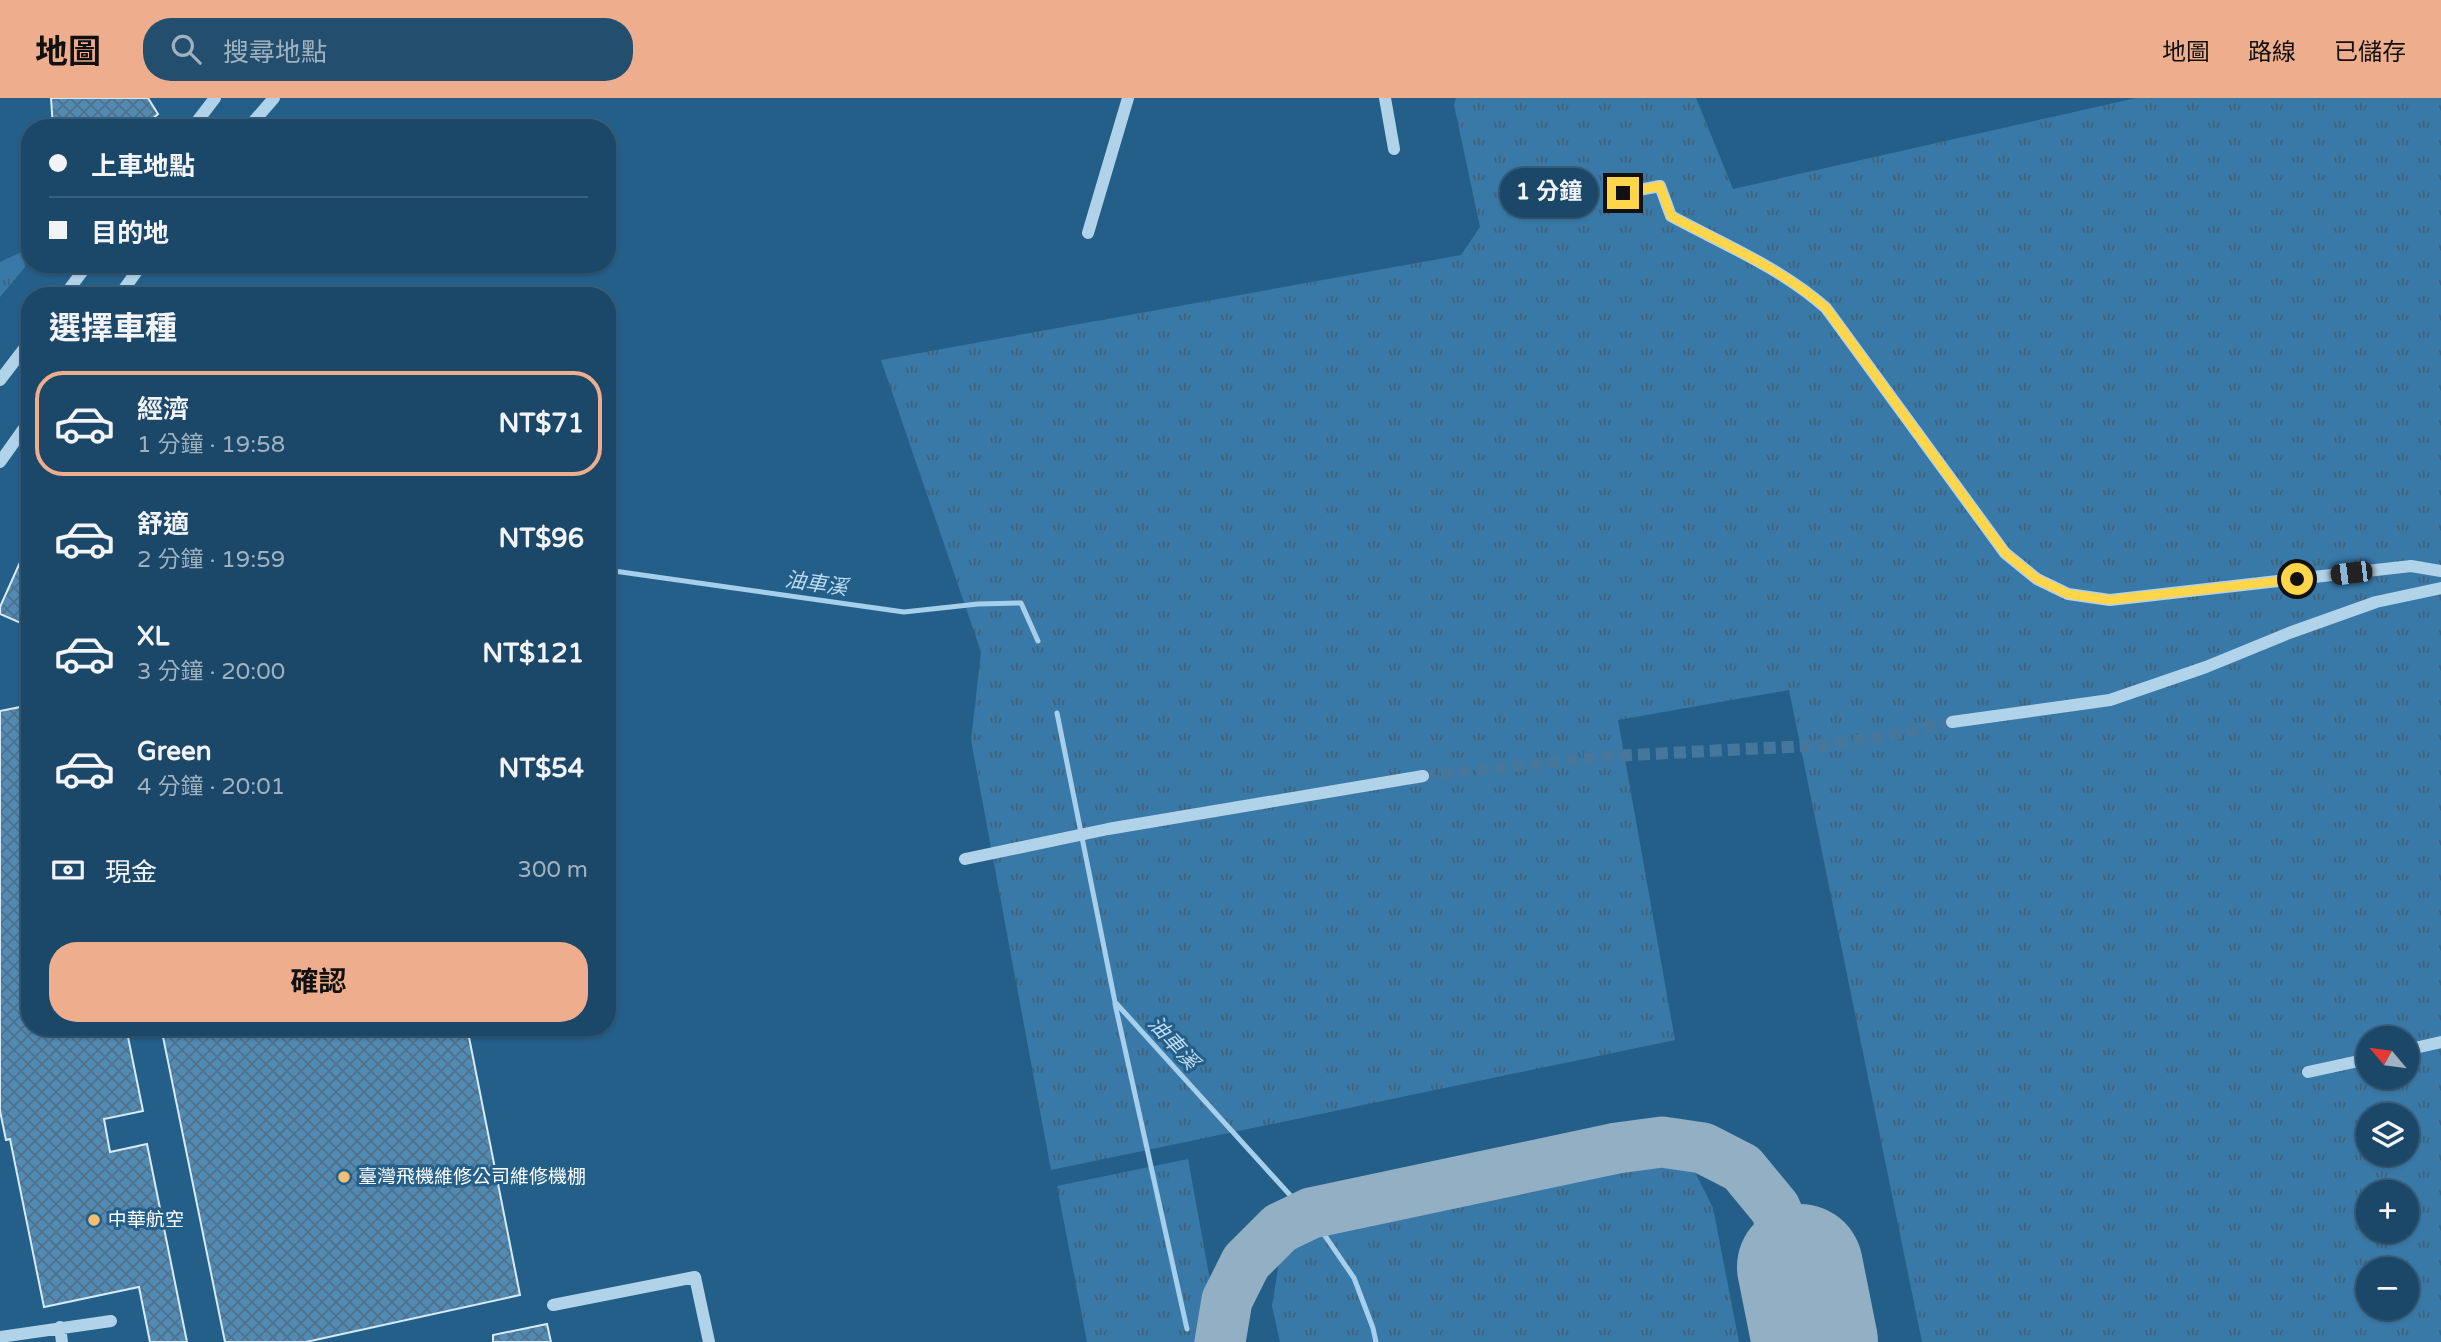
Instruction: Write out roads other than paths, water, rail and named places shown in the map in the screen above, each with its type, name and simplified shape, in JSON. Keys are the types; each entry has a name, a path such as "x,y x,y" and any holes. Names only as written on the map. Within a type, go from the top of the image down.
{"street":[{"path":"199,119 215,98"},
{"path":"256,119 274,98"},
{"path":"1088,233 1128,98"},
{"path":"1385,98 1394,149"},
{"path":"1623,193 1660,186 1671,216 1783,276 1826,308 2005,553 2037,579 2068,594 2109,600 2411,566 2441,571"},
{"path":"0,380 21,353"},
{"path":"0,462 21,433"},
{"path":"1952,722 2109,700 2206,667 2376,601 2441,588"},
{"path":"965,859 1108,829 1423,776"},
{"path":"2419,1047 2441,1042"},
{"path":"2308,1072 2356,1062"},
{"path":"553,1305 695,1277 709,1342"},
{"path":"0,1337 111,1321"},
{"path":"60,1328 62,1342"}],"waterway":[{"name":"油車溪","path":"616,571 904,612 978,604 1021,603 1038,641"},
{"name":"油車溪","path":"1057,713 1115,1002 1319,1227 1354,1278 1376,1342"},
{"path":"1115,1004 1187,1329"}],"tunnel":[{"path":"1423,776 1611,756 1826,745 1952,722"}],"place":[{"name":"臺灣飛機維修公司維修機棚","path":"344,1177"},
{"name":"中華航空","path":"94,1220"}]}
